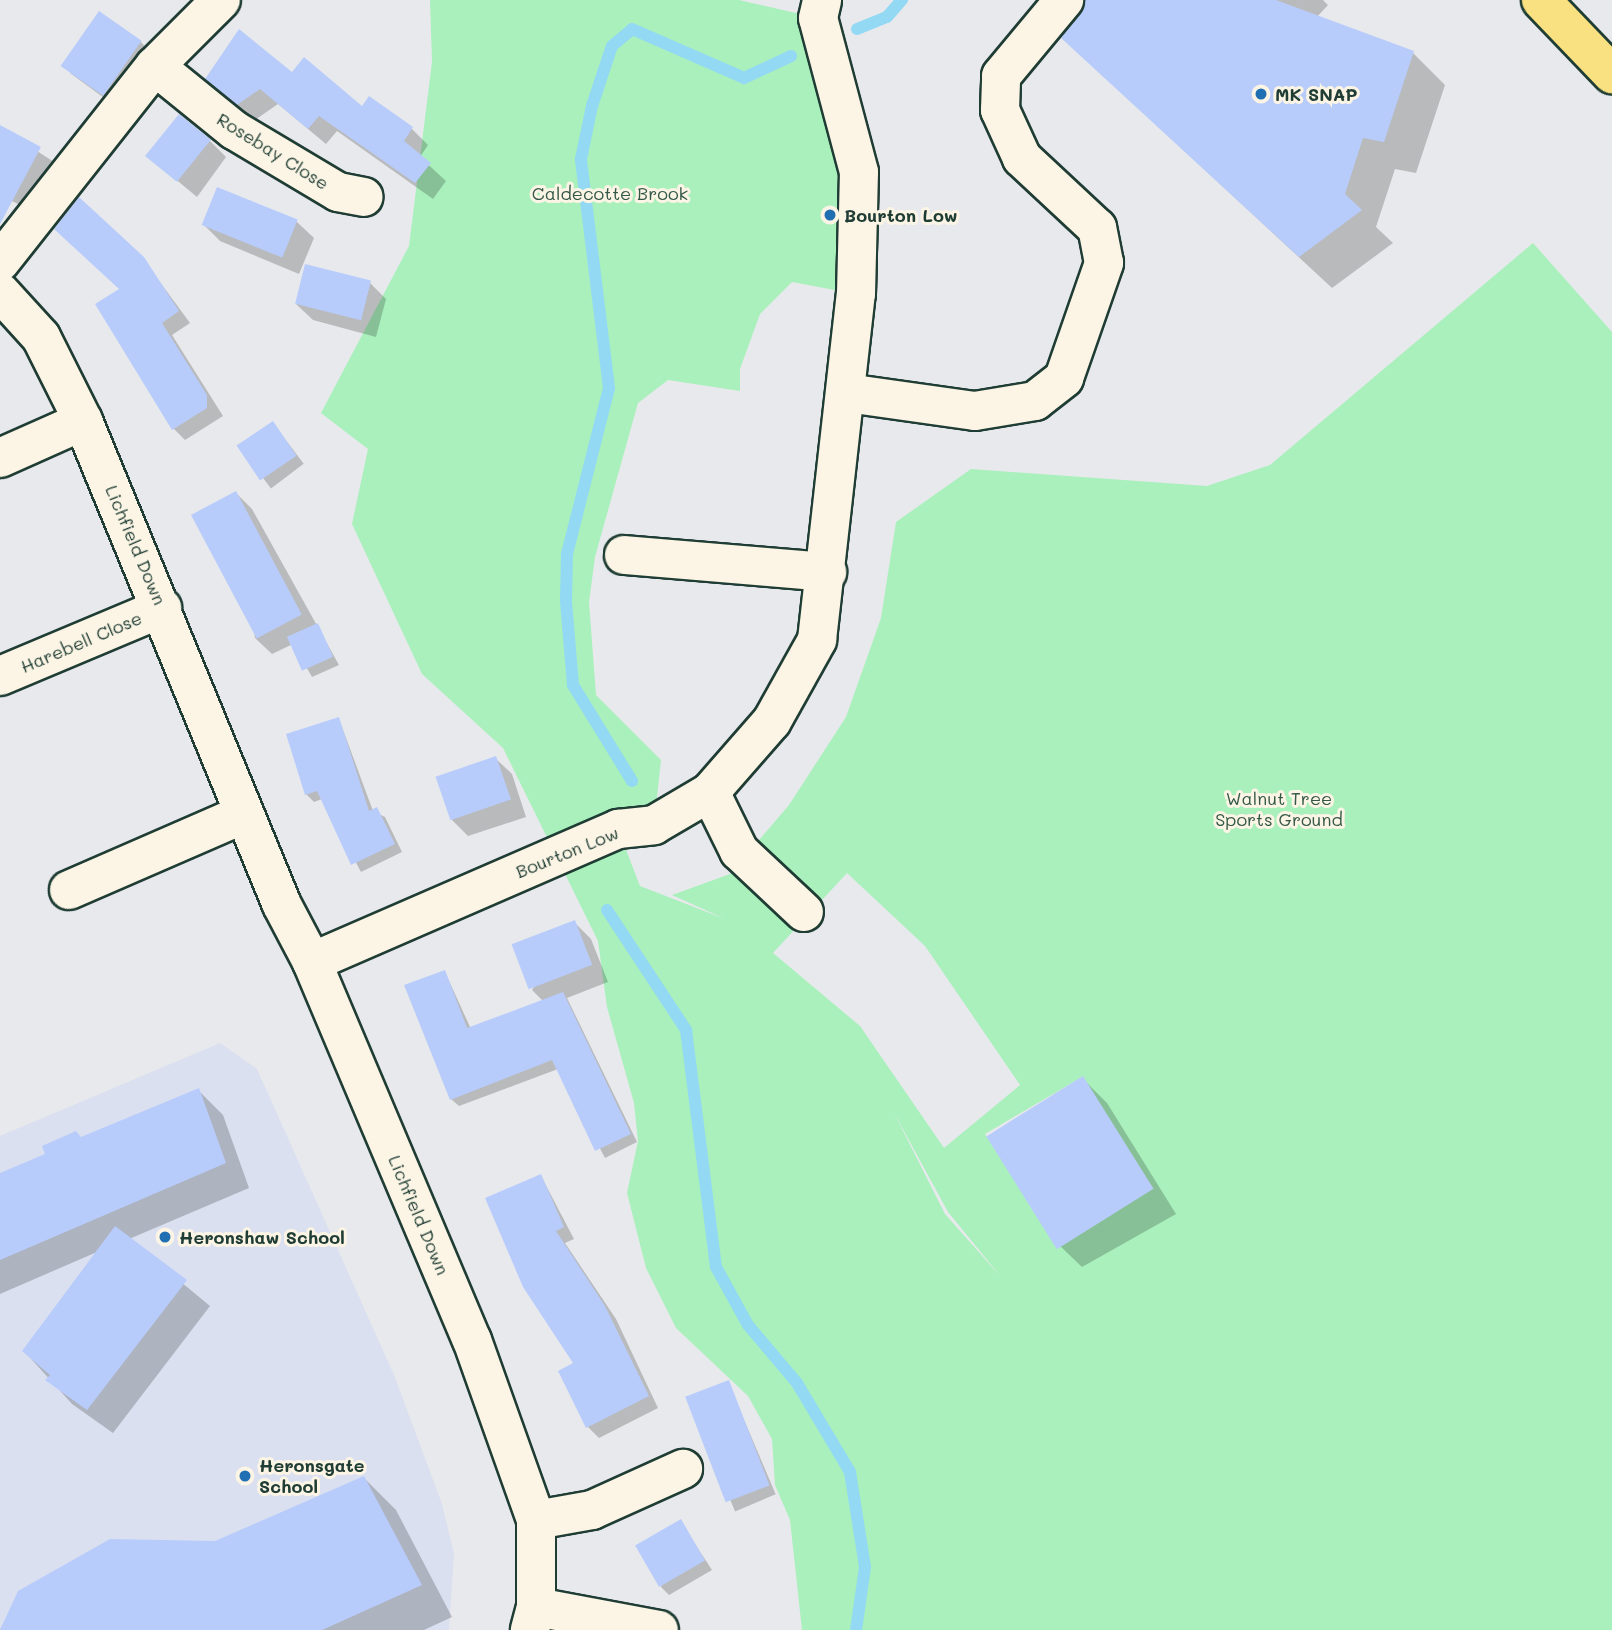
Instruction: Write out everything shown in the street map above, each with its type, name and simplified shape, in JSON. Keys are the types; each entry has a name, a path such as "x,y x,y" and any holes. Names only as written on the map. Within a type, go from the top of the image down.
{"highway":[{"path":"1541,0 1605,66"}],"street":[{"path":"0,262 155,66 221,0"},
{"name":"Bourton Low","path":"312,962 618,829 653,825 709,792 772,721 817,640 847,393 859,172 818,18 822,0"},
{"path":"847,393 975,411 1035,401 1064,378 1104,263 1097,229 1023,158 1000,110 1001,76 1064,0"},
{"name":"Rosebay Close","path":"155,66 234,130 338,192 364,197"},
{"name":"Lichfield Down","path":"0,292 41,337 83,421 162,608 244,814 312,962 472,1340 536,1520 533,1619"},
{"path":"0,458 83,421"},
{"path":"624,555 827,572"},
{"name":"Harebell Close","path":"0,676 162,608"},
{"path":"709,792 739,851 804,912"},
{"path":"69,890 244,814"},
{"path":"536,1520 592,1510 683,1469"},
{"path":"533,1619 659,1630"}],"shaded area":[{"path":"220,1043 257,1069 394,1375 442,1504 454,1554 449,1630 0,1630 0,1136"}],"green space":[{"name":"Walnut Tree Sports Ground","path":"430,0 739,0 818,18 859,172 856,294 792,282 760,314 740,369 740,391 668,380 638,403 595,557 589,602 596,695 661,760 654,825 618,829 640,886 725,919 672,895 730,874 789,805 846,717 881,618 896,522 971,469 1207,486 1270,465 1533,243 1612,332 1612,1630 802,1630 790,1520 775,1485 772,1439 748,1396 676,1328 646,1268 627,1193 638,1141 634,1103 607,1007 598,941 503,748 422,674 352,524 368,449 321,413 409,246 432,62","holes":["847,873 925,946 1020,1085 944,1148 860,1026 773,953","1082,1077 1153,1188 1056,1244 985,1134","893,1111 948,1212 1001,1277 945,1214"]}],"building":[{"name":"MK SNAP","path":"1085,0 1276,0 1414,51 1384,142 1363,138 1345,194 1362,210 1299,257 1061,38"},
{"path":"99,11 142,41 103,96 61,66"},
{"path":"239,29 292,72 304,57 362,106 369,96 413,127 404,141 431,163 415,183 319,116 308,129 260,89 237,105 205,79"},
{"path":"179,114 211,140 177,182 145,156"},
{"path":"0,125 41,147 0,224"},
{"path":"217,187 298,220 282,258 202,225"},
{"path":"79,197 144,257 179,311 162,323 207,395 207,408 172,430 95,304 119,289 54,229"},
{"path":"305,264 371,280 361,320 295,304"},
{"path":"273,421 296,456 260,480 237,446"},
{"path":"236,491 302,615 257,639 191,515"},
{"path":"318,623 333,657 302,671 287,637"},
{"path":"339,717 369,811 377,807 395,844 351,865 317,791 305,795 286,734"},
{"path":"496,756 511,799 450,820 435,777"},
{"path":"575,920 592,965 529,989 512,944"},
{"path":"445,970 467,1028 563,992 631,1134 595,1151 552,1060 450,1100 404,985"},
{"path":"1083,1076 1153,1189 1057,1249 986,1136"},
{"path":"199,1088 226,1163 0,1260 0,1173 45,1154 42,1146 76,1131 81,1137"},
{"path":"541,1174 564,1227 556,1231 605,1306 649,1396 586,1428 558,1371 573,1363 523,1287 485,1198"},
{"path":"115,1226 187,1280 87,1410 45,1380 50,1375 22,1351"},
{"path":"729,1380 769,1485 726,1502 685,1397"},
{"path":"364,1476 422,1585 322,1630 0,1630 18,1591 110,1539 215,1541"},
{"path":"681,1519 705,1561 659,1587 635,1546"}],"waterway":[{"path":"857,29 887,17 902,0"},
{"path":"632,781 573,685 566,601 567,554 609,388 581,159 592,106 612,46 632,29 744,78 791,56"},
{"path":"607,910 686,1030 716,1267 748,1325 797,1383 850,1472 865,1567 856,1630"}],"place":[{"name":"MK SNAP","path":"1261,94"},
{"name":"Bourton Low","path":"830,215"},
{"name":"Heronshaw School","path":"165,1237"},
{"name":"Heronsgate School","path":"245,1476"}],"park label":[{"name":"Caldecotte Brook","path":"610,193"}]}
